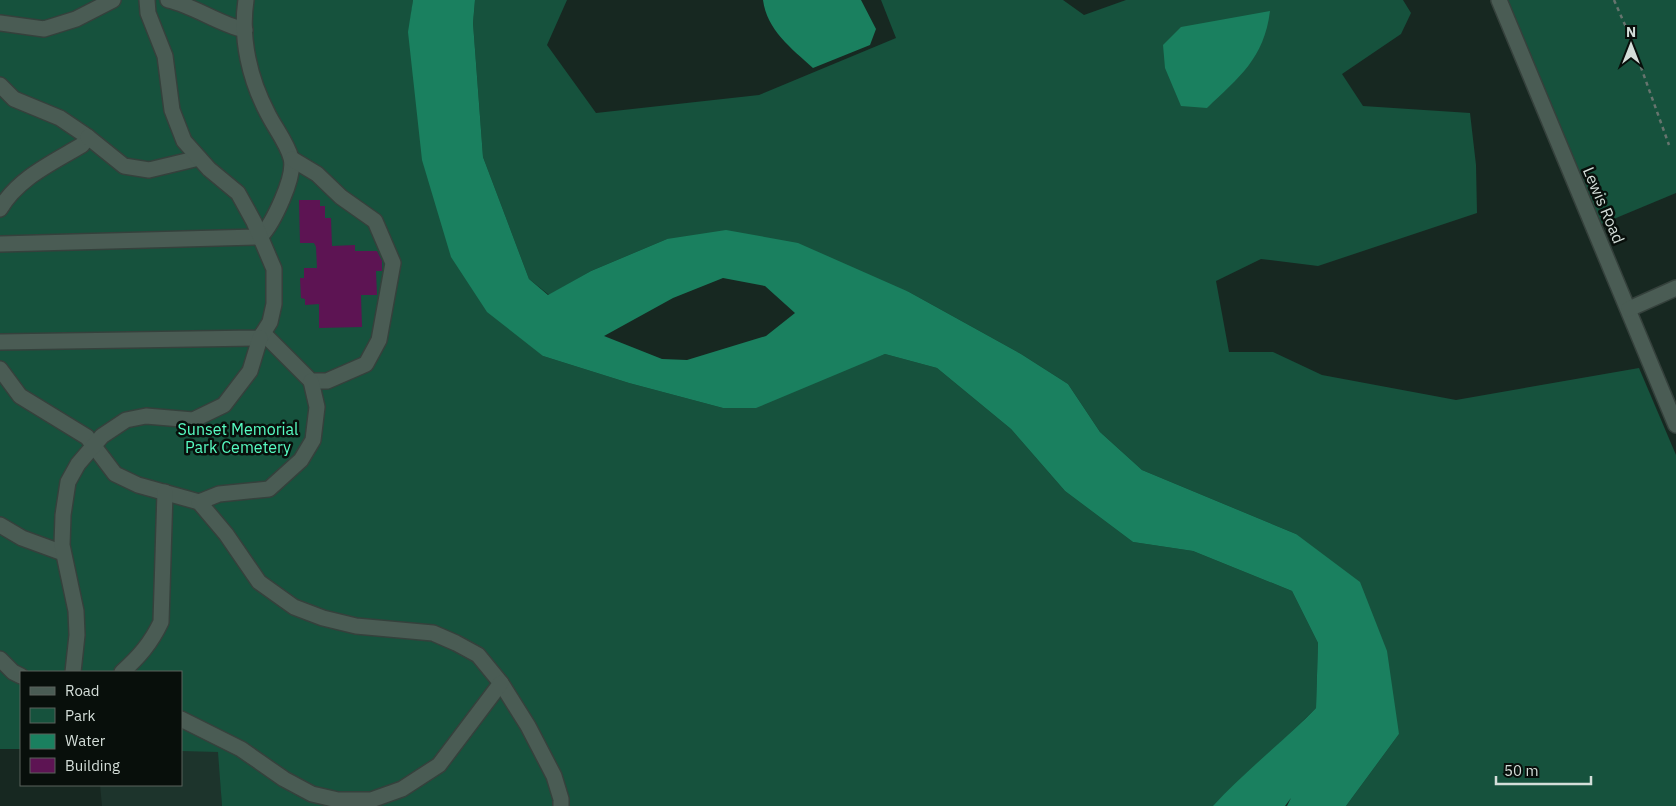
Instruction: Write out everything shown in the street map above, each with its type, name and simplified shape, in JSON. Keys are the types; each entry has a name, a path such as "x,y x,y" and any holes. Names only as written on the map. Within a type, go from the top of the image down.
{"street":[{"path":"0,23 44,29 76,19 113,0"},
{"path":"73,671 77,635 76,611 63,553 63,515 68,482 78,464 93,445 102,436 126,420 146,416 192,420 224,405 250,371 262,335 270,322 274,304 274,270 238,193 208,169 184,141 172,110 165,56 148,13 147,0"},
{"path":"168,0 180,3 229,27 245,30"},
{"path":"246,0 246,44 253,78 292,159 317,174 341,196 375,221 393,263 379,340 366,364 327,381 311,381"},
{"name":"Lewis Road","path":"1499,0 1676,425"},
{"path":"0,85 14,99 60,118 88,137 124,166 149,170 199,158"},
{"path":"0,209 6,198 26,179 82,145 88,137"},
{"path":"0,244 260,237 268,229 276,215 287,186 292,159"},
{"path":"1628,309 1676,288"},
{"path":"0,342 262,335 311,381 317,407 313,440 301,460 268,489 219,494 200,502"},
{"path":"0,369 20,396 87,437 115,474 138,485 200,502 226,534 259,582 294,607 323,618 356,626 433,634 456,642 478,655 501,683 528,726 554,776 561,799 561,806"},
{"path":"123,671 138,658 154,638 161,622 165,492"},
{"path":"0,525 22,538 63,553"},
{"path":"0,659 13,672 20,676"},
{"path":"182,720 241,749 284,779 312,794 338,800 371,800 402,789 439,764 501,683"}],"path":[{"path":"1614,0 1629,34 1669,144"}],"shaded area":[{"path":"182,751 219,751 222,806 102,806 100,786 182,786"}],"green space":[{"name":"Sunset Memorial Park Cemetery","path":"0,0 413,0 409,32 543,356 629,383 723,408 823,378 885,354 937,368 1011,429 1065,491 1133,542 1193,551 1292,591 1318,643 1316,708 1216,806 222,806 218,752 182,751 182,671 20,671 20,749 0,749"},
{"path":"475,0 567,0 547,45 596,113 759,95 896,38 881,0 1063,0 1084,15 1126,0 1403,0 1411,13 1401,34 1342,74 1363,106 1470,113 1476,165 1477,213 1318,266 1261,259 1216,281 1229,352 1273,352 1322,375 1456,400 1639,368 1676,455 1676,806 1346,806 1399,734 1296,534 1142,470 1100,432 1068,384 1021,354 909,292 667,239 591,271 549,295 529,279 483,157 473,23"},
{"path":"1497,0 1676,0 1676,193 1592,228"}],"water":[{"path":"413,0 475,0 473,23 483,157 529,279 548,295 591,271 667,239 726,230 798,243 909,292 1021,354 1068,384 1100,432 1142,470 1296,534 1360,582 1387,651 1399,734 1346,806 1287,806 1291,798 1285,806 1213,806 1316,708 1318,643 1292,591 1193,551 1133,542 1065,491 1011,429 937,368 885,354 756,408 723,408 629,383 543,356 487,312 451,257 422,160 408,32","holes":["723,278 765,286 795,313 766,336 687,360 662,359 604,336 673,298"]},
{"path":"763,0 861,0 876,29 870,45 813,68 781,38 769,20"},
{"path":"1270,11 1267,28 1256,55 1239,76 1207,108 1181,106 1165,68 1163,45 1181,27"}],"building":[{"path":"299,200 320,200 320,206 325,206 325,218 331,218 332,246 355,245 355,251 377,251 382,261 382,271 376,271 377,295 361,295 362,327 319,328 319,304 305,305 305,299 301,298 300,278 304,278 304,268 317,268 316,247 314,243 300,243"}]}
